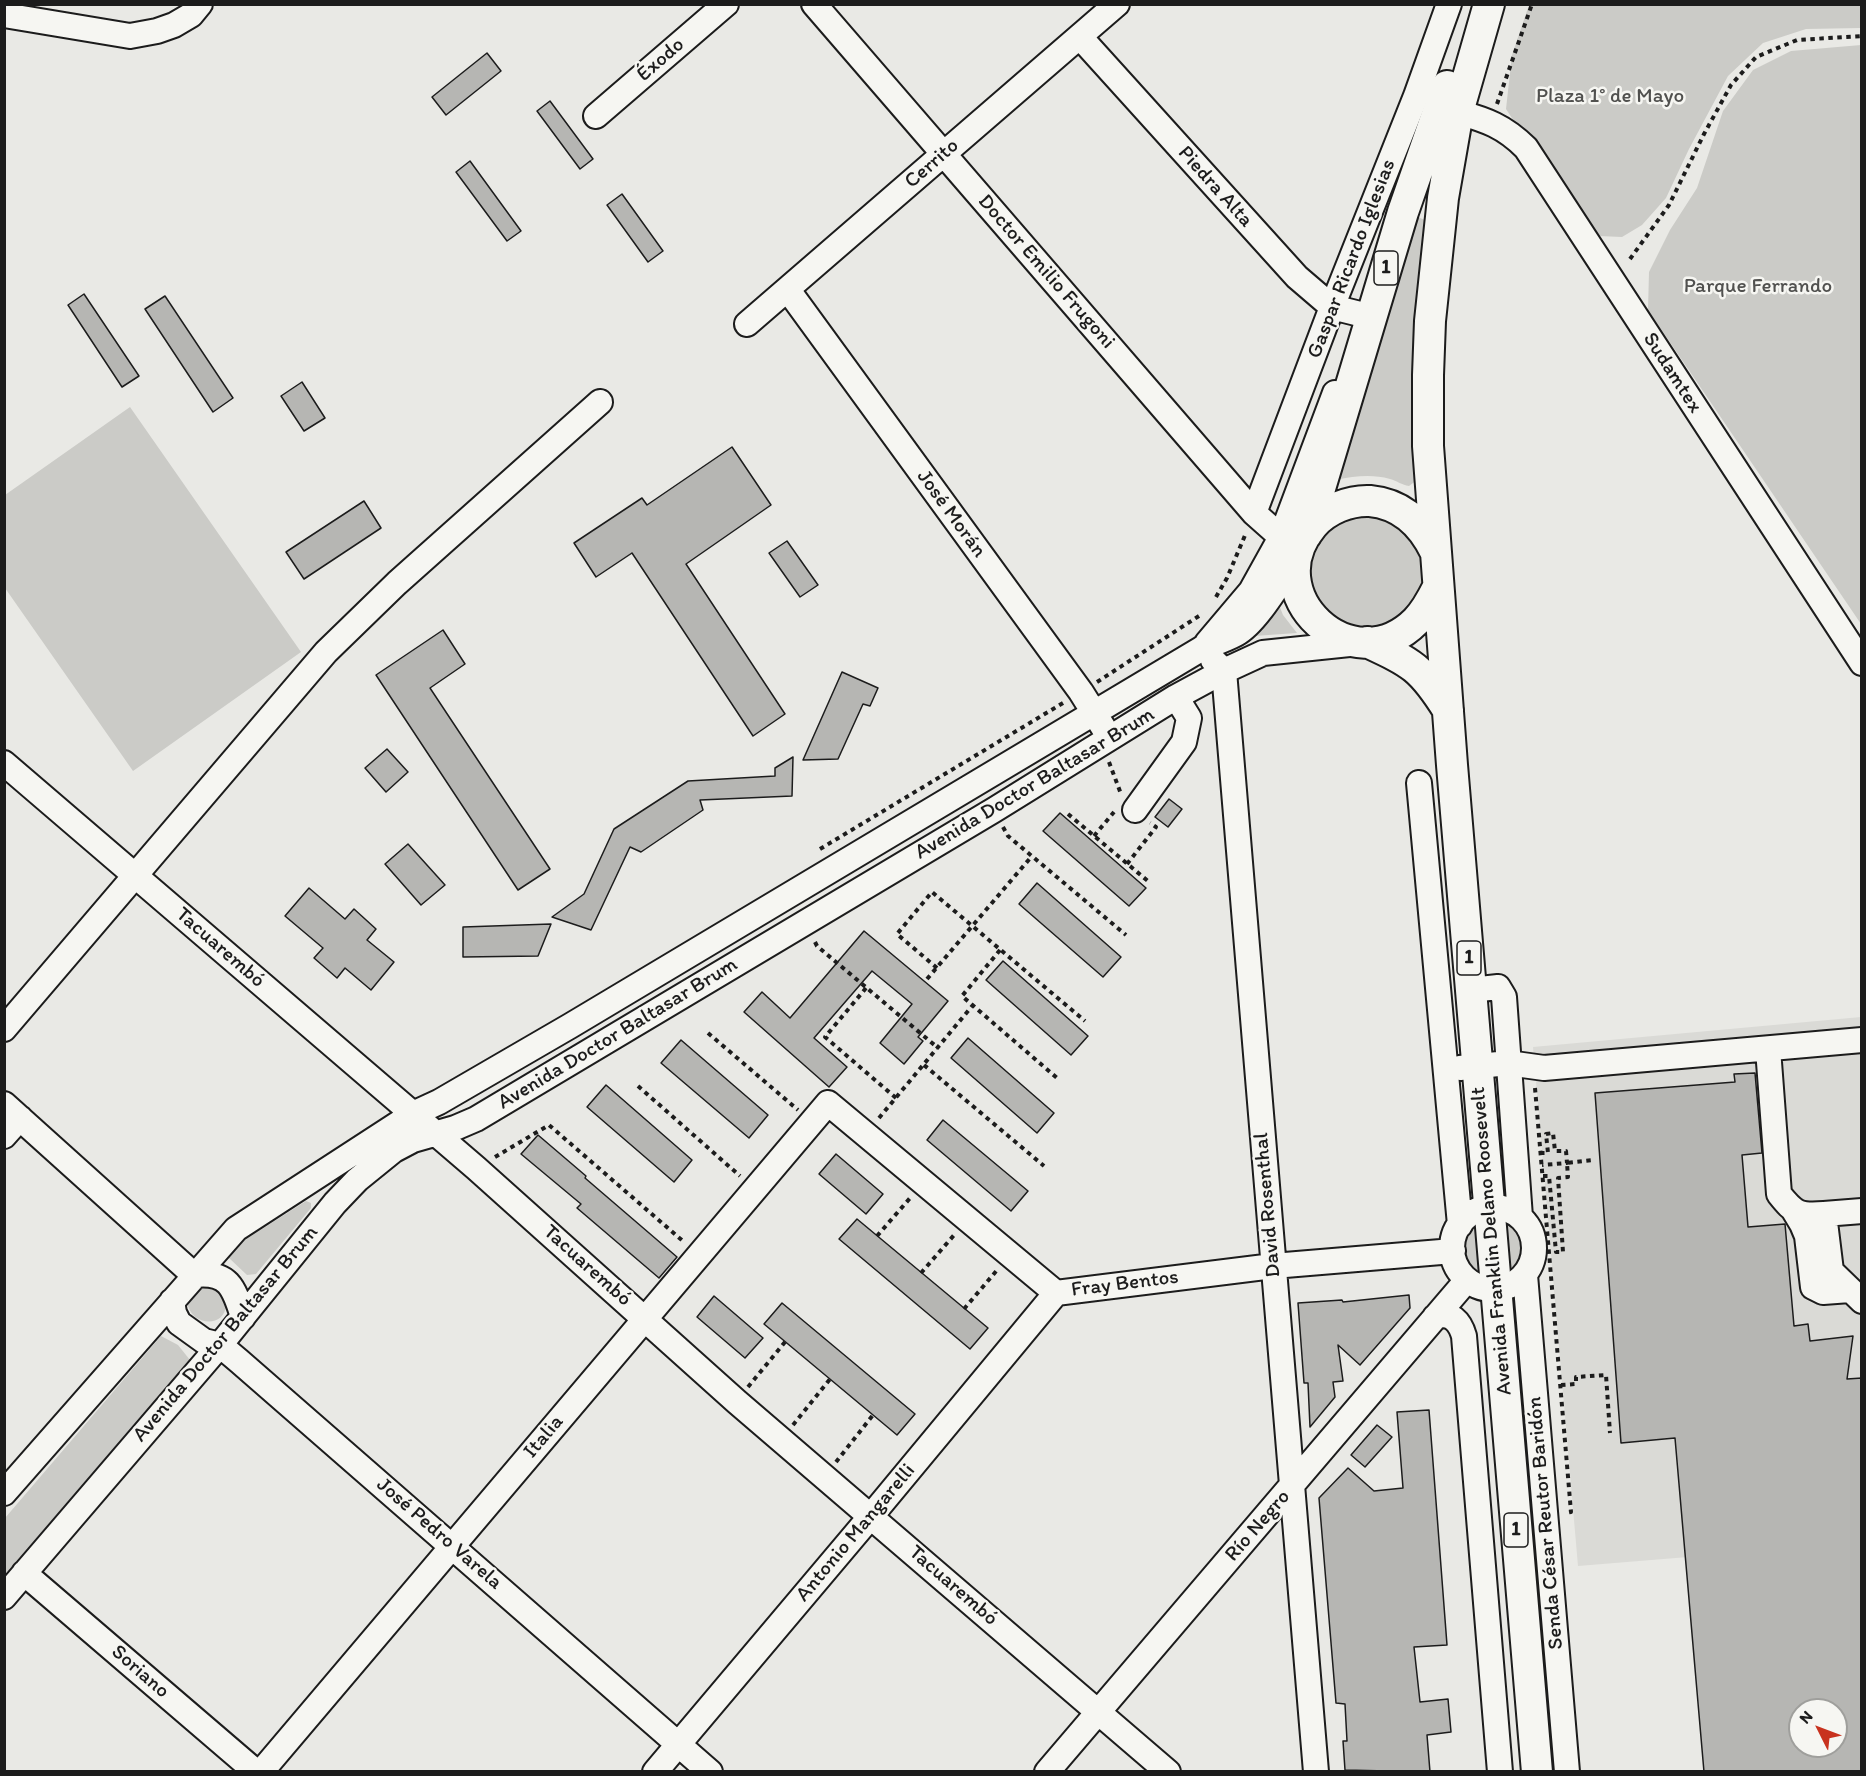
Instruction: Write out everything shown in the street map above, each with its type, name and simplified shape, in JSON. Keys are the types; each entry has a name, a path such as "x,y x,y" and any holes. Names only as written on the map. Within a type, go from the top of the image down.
{"main road":[{"name":"Avenida Doctor Baltasar Brum","path":"1295,543 1438,105 1477,4"},
{"name":"Avenida Franklin Delano Roosevelt","path":"1489,4 1438,105 1440,214 1431,309 1428,375 1430,481 1463,895 1485,988 1478,1066 1537,1772"},
{"path":"1403,212 1411,203 1423,200 1434,204 1440,214"},
{"path":"1435,551 1427,535 1411,518 1391,506 1359,501 1336,508 1316,522 1295,543 1295,573 1297,589 1312,618 1324,629 1338,637 1364,642 1384,640 1406,630 1423,613 1438,587"},
{"name":"Avenida Franklin Delano Roosevelt","path":"1364,642 1393,654 1415,667 1433,686 1448,710"}],"street":[{"path":"4,15 130,36 174,25 191,15 200,4"},
{"name":"Éxodo","path":"596,116 726,4"},
{"name":"Doctor Emilio Frugoni","path":"814,4 1254,513 1295,543"},
{"name":"Cerrito","path":"747,324 1117,4"},
{"name":"Gaspar Ricardo Iglesias","path":"1254,513 1332,307 1438,105 1449,4"},
{"name":"Piedra Alta","path":"1080,37 1297,277 1332,307 1364,315"},
{"name":"Sudamtex","path":"1438,105 1491,122 1512,134 1526,148 1862,663"},
{"name":"Avenida Doctor Baltasar Brum","path":"4,1493 236,1229 413,1114 570,1026 1201,649 1237,634 1247,626 1295,543 1364,315 1386,269"},
{"name":"José Morán","path":"788,290 1081,692 1110,739"},
{"path":"4,1029 326,652 397,583 600,402"},
{"name":"Avenida Doctor Baltasar Brum","path":"4,1597 220,1345 335,1203 357,1180 394,1150 413,1140 435,1135 476,1119 994,810 1176,697 1224,671 1263,653 1364,642"},
{"path":"1201,649 1224,671"},
{"name":"David Rosenthal","path":"1224,671 1316,1772"},
{"path":"1129,805 1184,742 1189,718 1176,697"},
{"name":"Tacuarembó","path":"4,763 476,1168 736,1402 1168,1772"},
{"name":"Avenida Franklin Delano Roosevelt","path":"1452,765 1447,780 1436,791 1420,789 1460,1225"},
{"path":"1425,852 1459,848"},
{"path":"1429,899 1463,895"},
{"path":"1485,988 1504,997 1520,1217"},
{"path":"1445,1069 1508,1064 1544,1068 1862,1041"},
{"path":"1768,1049 1779,1194 1793,1209 1807,1236 1814,1287 1823,1292 1856,1295"},
{"name":"Fray Bentos","path":"828,1103 1056,1293 1273,1266 1453,1251"},
{"name":"Italia","path":"258,1772 453,1546 828,1103"},
{"path":"10,1119 194,1275 210,1273 220,1276 229,1283 237,1295 243,1317"},
{"path":"1490,1207 1505,1209 1520,1217 1531,1231 1534,1245 1533,1259 1525,1275 1515,1283 1497,1289 1483,1288 1467,1280 1456,1265 1453,1251 1454,1238 1460,1225 1473,1213 1490,1207"},
{"path":"1793,1209 1804,1215 1862,1211"},
{"path":"1824,1214 1831,1271 1856,1295"},
{"name":"Senda César Reutor Baridón","path":"1525,1275 1567,1772"},
{"name":"Río Negro","path":"1047,1772 1467,1280"},
{"name":"Antonio Mangarelli","path":"655,1772 1056,1293"},
{"name":"José Pedro Varela","path":"172,1300 174,1313 179,1323 204,1341 220,1345 710,1772"},
{"name":"Avenida Franklin Delano Roosevelt","path":"1435,1317 1442,1314 1452,1316 1464,1336 1500,1772"},
{"path":"1513,1494 1543,1490"},
{"name":"Soriano","path":"24,1573 258,1772"},
{"path":"1523,1607 1552,1603"},
{"path":"1489,1643 1526,1641"}],"path":[{"path":"1491,122 1532,4"},
{"path":"1630,259 1670,206 1704,134 1731,85 1756,57 1797,40 1862,36"},
{"path":"1213,601 1227,578 1254,513"},
{"path":"817,851 1081,692 1208,609"},
{"path":"1110,739 1109,760 1129,805"},
{"path":"994,810 1008,836 1126,935"},
{"path":"1068,814 1149,882"},
{"path":"927,979 1032,856"},
{"path":"937,968 897,934 932,892 1085,1021"},
{"path":"805,922 817,946 938,1048"},
{"path":"1000,950 962,996 1057,1078"},
{"path":"866,988 825,1037 896,1098"},
{"path":"864,1134 972,1005"},
{"path":"708,1033 812,1122"},
{"path":"924,1065 1044,1166"},
{"path":"638,1086 754,1189"},
{"path":"1535,1088 1571,1512 1546,1521"},
{"path":"476,1168 549,1125 698,1254"},
{"path":"1540,1153 1548,1153 1546,1134 1553,1133 1555,1151 1566,1151 1568,1178 1557,1178 1563,1252 1556,1252 1549,1176 1543,1176"},
{"path":"1542,1165 1594,1160"},
{"path":"877,1236 923,1183"},
{"path":"921,1272 968,1220"},
{"path":"964,1309 1010,1255"},
{"path":"736,1402 785,1342"},
{"path":"1561,1385 1576,1384 1576,1377 1606,1375 1610,1433"},
{"path":"781,1440 830,1379"},
{"path":"824,1476 873,1415"}],"shaded area":[{"path":"1861,1017 1861,1378 1688,1557 1578,1566 1533,1047"}],"green space":[{"name":"Plaza 1° de Mayo","path":"1529,5 1861,5 1861,28 1806,29 1763,43 1728,76 1666,198 1642,225 1622,237 1599,236 1581,223 1506,109 1512,55"},
{"name":"Parque Ferrando","path":"1862,45 1861,624 1648,310 1649,272 1670,230 1697,188 1723,111 1753,70 1791,51"},
{"path":"1415,216 1425,220 1427,224 1417,480 1409,486 1377,476 1336,480"},
{"path":"130,407 301,652 133,771 5,588 5,495"},
{"path":"1344,514 1395,518 1420,548 1424,574 1421,587 1408,609 1386,624 1360,628 1347,625 1325,612 1307,577 1314,539"},
{"path":"1277,600 1283,615 1297,633 1254,636"},
{"path":"306,1201 311,1203 311,1208 256,1274 247,1275 229,1258 229,1250"},
{"path":"1480,1223 1484,1277 1469,1266 1464,1252 1468,1236"},
{"path":"1505,1223 1517,1234 1522,1247 1519,1260 1509,1273"},
{"path":"204,1284 222,1290 225,1299 224,1312 214,1321 208,1322 195,1316 187,1302"},
{"path":"161,1336 178,1345 190,1360 5,1579 5,1518"}],"building":[{"path":"487,53 501,71 446,115 432,97"},
{"path":"550,101 593,159 580,169 537,111"},
{"path":"470,161 521,231 507,241 456,172"},
{"path":"622,194 663,251 648,262 607,205"},
{"path":"84,294 139,376 122,387 68,305"},
{"path":"165,296 233,398 213,412 145,309"},
{"path":"302,382 325,418 304,431 281,396"},
{"path":"732,447 771,505 686,564 785,714 753,736 632,553 596,577 574,543 642,498 647,505"},
{"path":"364,501 381,528 304,579 286,552"},
{"path":"787,541 818,585 800,597 769,553"},
{"path":"443,630 465,664 430,688 550,869 518,890 376,675"},
{"path":"842,672 878,688 870,706 863,704 838,759 803,760"},
{"path":"387,749 408,772 386,792 365,768"},
{"path":"793,757 792,796 700,800 703,810 641,852 630,847 591,930 552,917 584,894 614,829 688,781 775,776 775,768"},
{"path":"1169,799 1182,809 1168,827 1155,817"},
{"path":"1060,813 1146,888 1129,906 1043,831"},
{"path":"408,844 445,885 421,905 385,864"},
{"path":"1037,883 1121,957 1103,977 1019,904"},
{"path":"309,888 345,919 354,909 376,929 367,940 394,962 371,990 345,968 337,978 314,958 323,948 285,916"},
{"path":"551,924 538,956 463,957 463,927"},
{"path":"864,931 948,1001 918,1037 923,1041 904,1064 880,1043 912,1004 872,971 814,1038 847,1067 829,1087 744,1012 762,992 790,1018"},
{"path":"1003,961 1088,1036 1071,1055 986,980"},
{"path":"968,1038 1054,1113 1037,1133 951,1058"},
{"path":"681,1040 768,1115 749,1138 661,1063"},
{"path":"1755,1073 1762,1153 1742,1155 1748,1227 1785,1224 1794,1326 1808,1324 1810,1341 1853,1336 1847,1379 1862,1378 1862,1772 1704,1772 1675,1438 1621,1443 1595,1093 1735,1082 1734,1074"},
{"path":"606,1085 692,1160 674,1182 587,1107"},
{"path":"943,1120 1028,1191 1011,1211 927,1140"},
{"path":"538,1135 677,1257 659,1278 577,1208 581,1204 521,1154"},
{"path":"836,1154 883,1194 866,1214 819,1174"},
{"path":"857,1219 988,1328 970,1349 839,1239"},
{"path":"1409,1295 1410,1308 1360,1365 1338,1345 1343,1381 1333,1382 1335,1397 1310,1427 1308,1383 1304,1383 1298,1303 1342,1300 1343,1302"},
{"path":"714,1296 763,1338 745,1358 697,1317"},
{"path":"782,1303 915,1414 897,1435 764,1324"},
{"path":"1429,1410 1447,1645 1414,1647 1420,1702 1448,1699 1451,1732 1427,1735 1430,1772 1345,1770 1343,1741 1347,1741 1345,1704 1336,1703 1319,1498 1348,1468 1374,1491 1403,1488 1397,1412"},
{"path":"1377,1425 1392,1437 1365,1467 1351,1455"}]}
